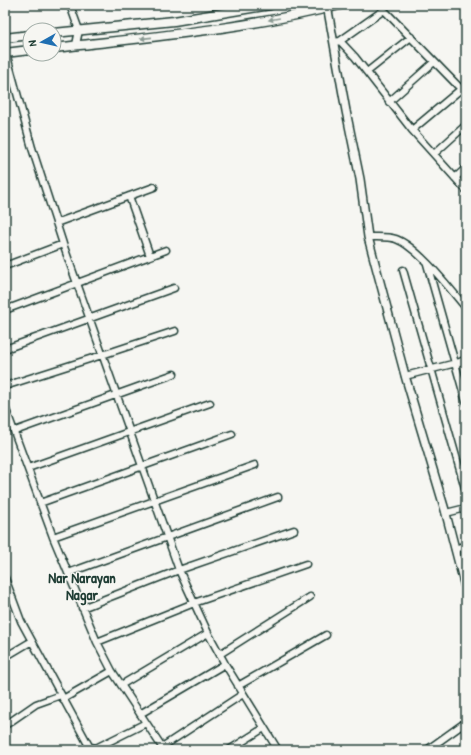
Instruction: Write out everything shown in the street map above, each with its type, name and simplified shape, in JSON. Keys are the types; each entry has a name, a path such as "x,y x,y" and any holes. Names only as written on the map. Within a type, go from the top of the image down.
{"main road":[{"path":"62,32 174,20 270,5"},
{"path":"62,47 192,32 307,13 340,5"},
{"path":"5,38 22,36"},
{"path":"6,53 22,51"}],"street":[{"path":"70,5 80,30 76,45"},
{"path":"327,7 337,42 346,111 360,179 368,237 405,376 446,513 466,591"},
{"path":"337,42 384,10 434,62 464,90 412,130"},
{"path":"367,72 411,37"},
{"path":"337,42 355,57 412,130 466,190"},
{"path":"6,53 32,148 63,244 179,570 208,633 225,664 278,750"},
{"path":"389,102 434,62"},
{"path":"434,154 466,125"},
{"path":"455,178 466,168"},
{"path":"56,222 154,187"},
{"path":"129,196 150,256"},
{"path":"368,237 386,237 395,239 406,245 427,264 466,308"},
{"path":"5,266 63,244"},
{"path":"5,310 166,250"},
{"path":"427,264 466,402"},
{"path":"403,270 465,488"},
{"path":"5,349 174,288"},
{"path":"5,386 175,330"},
{"path":"405,376 466,360"},
{"path":"15,431 174,374"},
{"path":"28,468 210,403"},
{"path":"5,406 53,537 97,642 112,671 163,748 243,694"},
{"path":"40,503 232,434"},
{"path":"53,537 255,466"},
{"path":"68,573 278,497"},
{"path":"446,513 466,508"},
{"path":"82,608 179,570 294,530"},
{"path":"455,549 466,545"},
{"path":"97,642 194,603 306,564"},
{"path":"5,578 17,611 89,746 91,748 98,747 146,723"},
{"path":"220,654 310,597"},
{"path":"121,684 208,633"},
{"path":"238,686 326,636"},
{"path":"5,657 32,641"},
{"path":"140,714 225,664"},
{"path":"7,724 36,704 62,697 112,671"},
{"path":"428,750 466,722"},
{"path":"229,750 264,728"}],"district":[{"name":"Nar Narayan Nagar","path":"82,586"}]}
